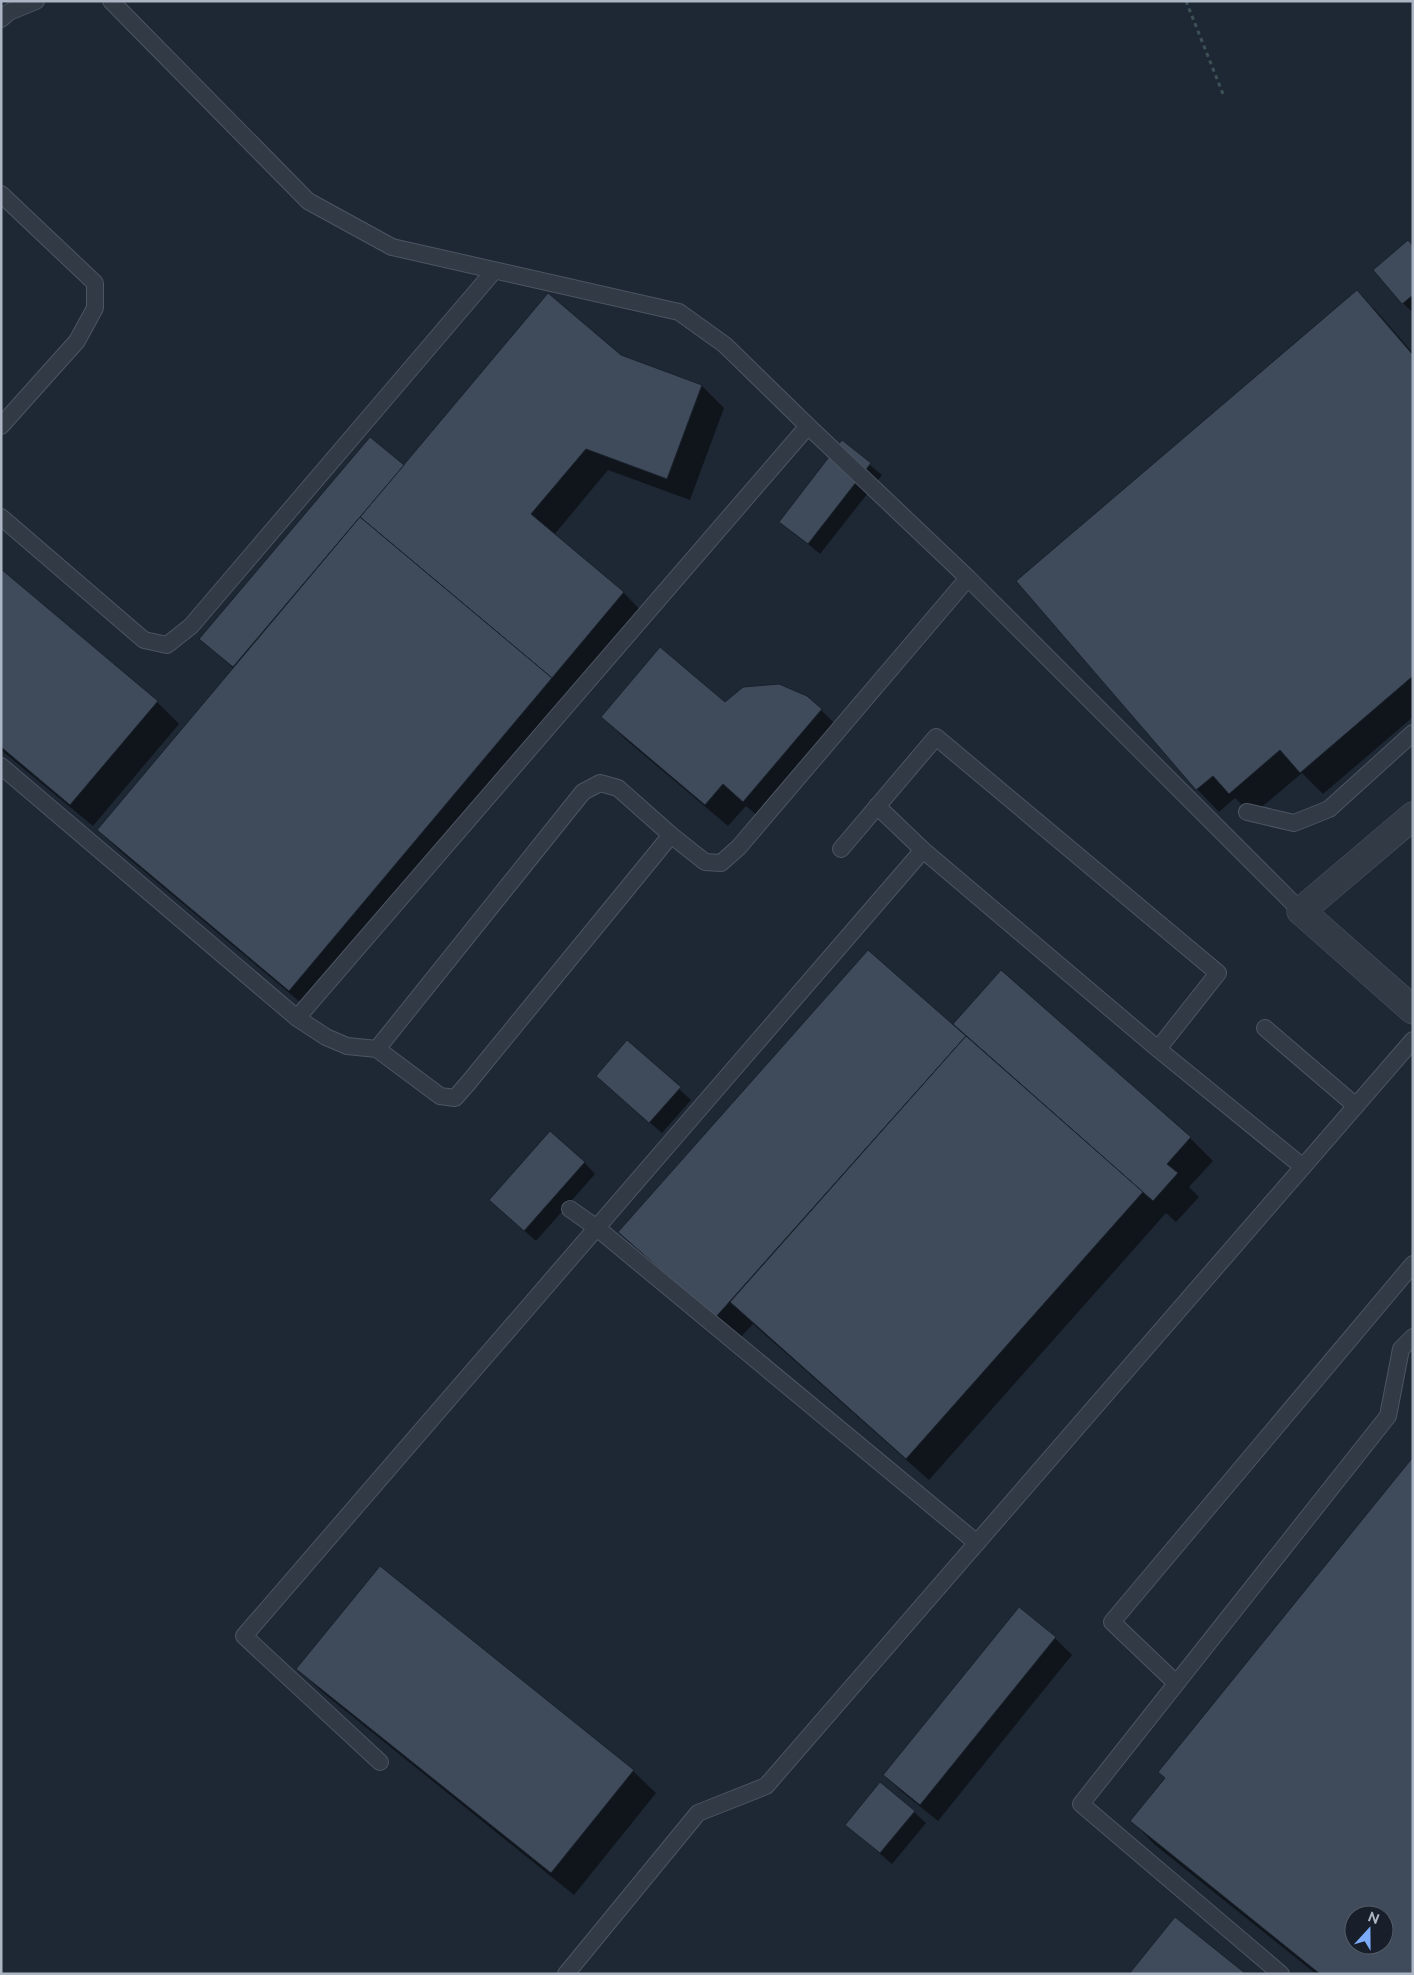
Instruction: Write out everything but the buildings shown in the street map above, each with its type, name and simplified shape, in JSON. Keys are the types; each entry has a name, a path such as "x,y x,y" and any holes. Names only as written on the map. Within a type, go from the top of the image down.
{"street":[{"path":"1413,816 1301,911 1413,1010"}],"lane":[{"path":"1,20 10,12 36,1"},
{"path":"111,1 308,201 392,247 679,312 725,345 968,578 1301,911"},
{"path":"1,194 95,282 95,308 77,341 1,426"},
{"path":"1,517 144,640 167,645 191,626 494,271"},
{"path":"297,1018 808,426"},
{"path":"377,1049 583,792 600,783 618,788 705,862 721,863 739,847 968,578"},
{"path":"1247,812 1294,823 1329,809 1413,732"},
{"path":"841,848 936,737 1218,973 1158,1049"},
{"path":"1,766 297,1018 326,1037 347,1046 377,1049 440,1096 455,1098 671,835"},
{"path":"877,806 924,850 1158,1049 1303,1167"},
{"path":"380,1762 244,1636 924,850"},
{"path":"1265,1028 1356,1106"},
{"path":"566,1974 698,1813 766,1786 1413,1040"},
{"path":"570,1209 597,1228 977,1543"},
{"path":"1176,1684 1112,1622 1413,1264"},
{"path":"1281,1974 1081,1804 1388,1416 1401,1348 1413,1337"}],"path":[{"path":"1186,1 1223,94"}]}
